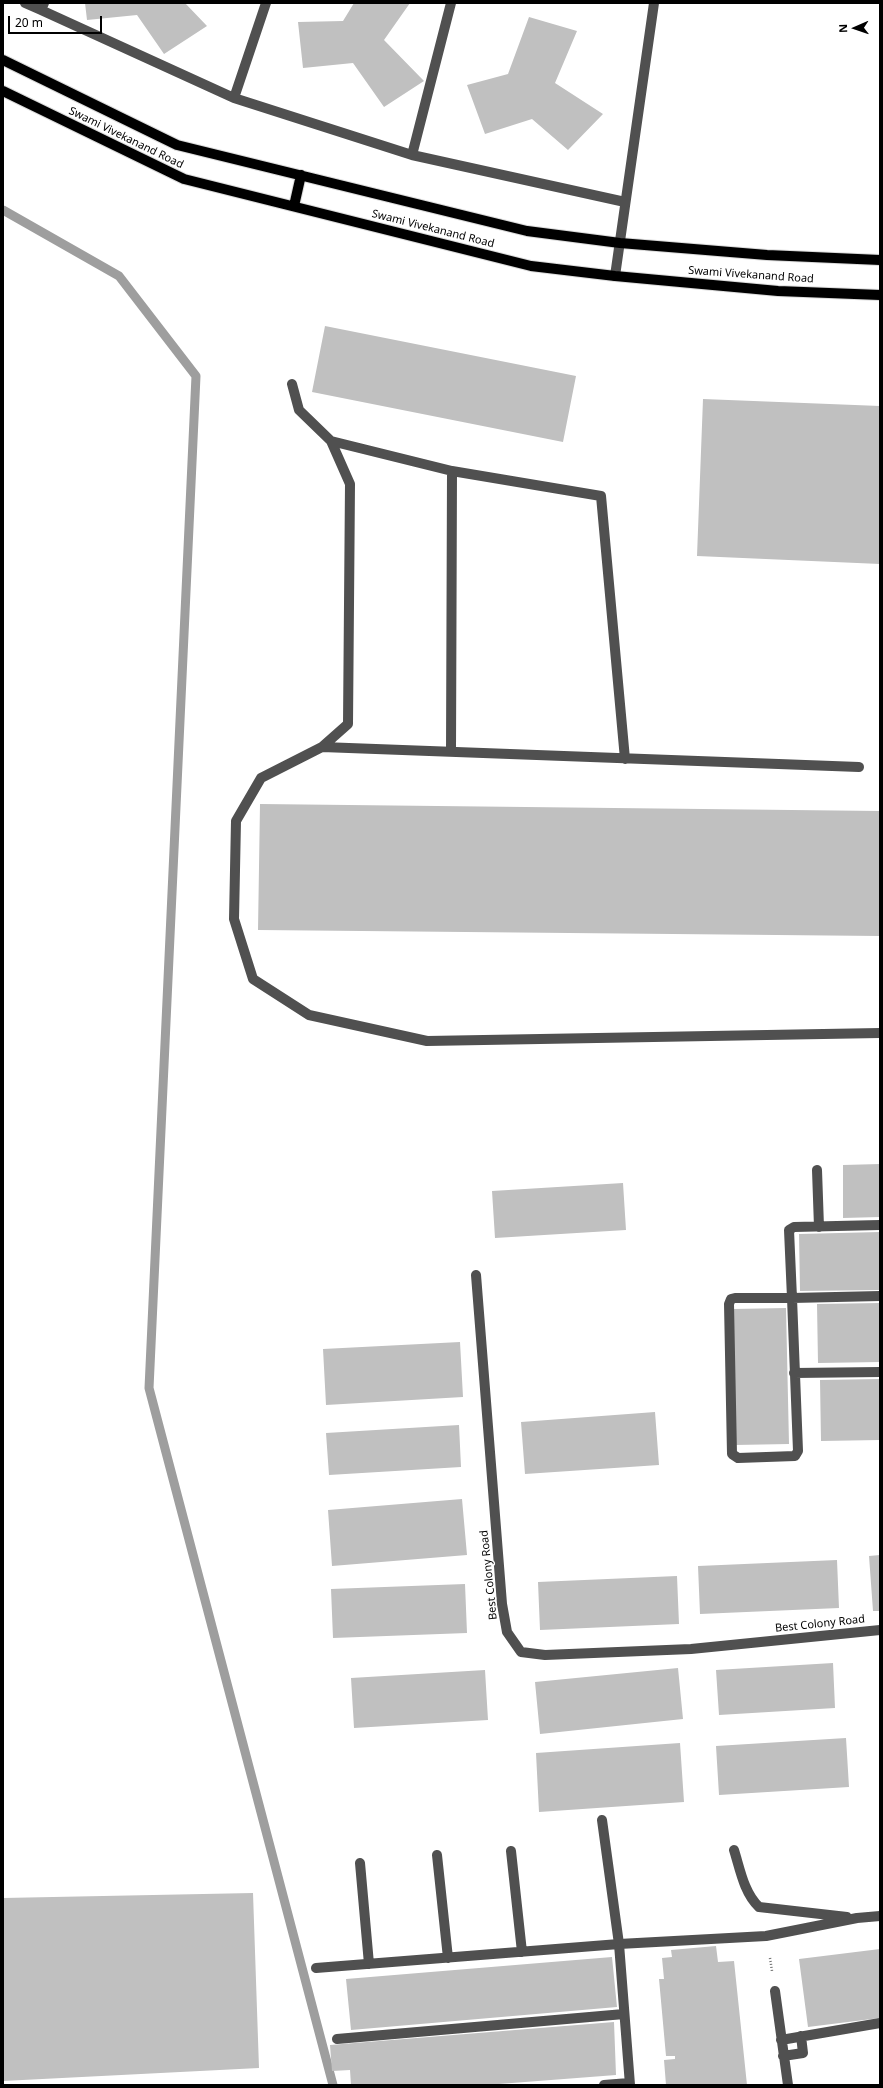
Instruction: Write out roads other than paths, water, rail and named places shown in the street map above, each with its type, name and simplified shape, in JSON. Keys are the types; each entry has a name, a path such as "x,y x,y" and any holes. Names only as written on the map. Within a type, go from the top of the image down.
{"main road":[{"name":"Swami Vivekanand Road","path":"3,60 177,145 527,231 620,242 767,255 880,260"},
{"name":"Swami Vivekanand Road","path":"3,91 184,179 532,266 616,276 778,291 880,295"},
{"path":"294,206 301,175"}],"street":[{"path":"25,3 42,7 234,98 412,155 625,202"},
{"path":"234,98 266,3"},
{"path":"412,155 451,3"},
{"path":"616,276 625,202 654,3"},
{"path":"292,384 299,410 331,441 350,484 348,724 322,748 261,778 236,820 234,920 253,980 309,1015 427,1040 880,1033"},
{"path":"331,441 452,470 601,496 624,759"},
{"path":"451,752 452,470"},
{"path":"322,748 859,768"},
{"path":"817,1170 819,1227"},
{"path":"880,1225 794,1227 789,1230 792,1298 794,1373 798,1451 795,1456 735,1457 732,1454 731,1299 792,1298 880,1296"},
{"name":"Best Colony Road","path":"476,1275 502,1604 507,1632 521,1652 545,1655 691,1649 880,1630"},
{"path":"794,1373 880,1372"},
{"path":"602,1820 619,1944 630,2084 604,2085"},
{"path":"734,1850 748,1894 752,1901 759,1907 857,1918"},
{"path":"511,1851 522,1952"},
{"path":"438,1855 448,1958"},
{"path":"360,1863 369,1964"},
{"path":"316,1968 619,1944 766,1936 857,1918 880,1916"},
{"path":"775,1991 788,2085"},
{"path":"337,2039 624,2014"},
{"path":"781,2040 880,2023"},
{"path":"783,2056 803,2053 801,2036"}],"waterway":[{"path":"3,210 119,276 196,376 149,1388 333,2085"}]}
